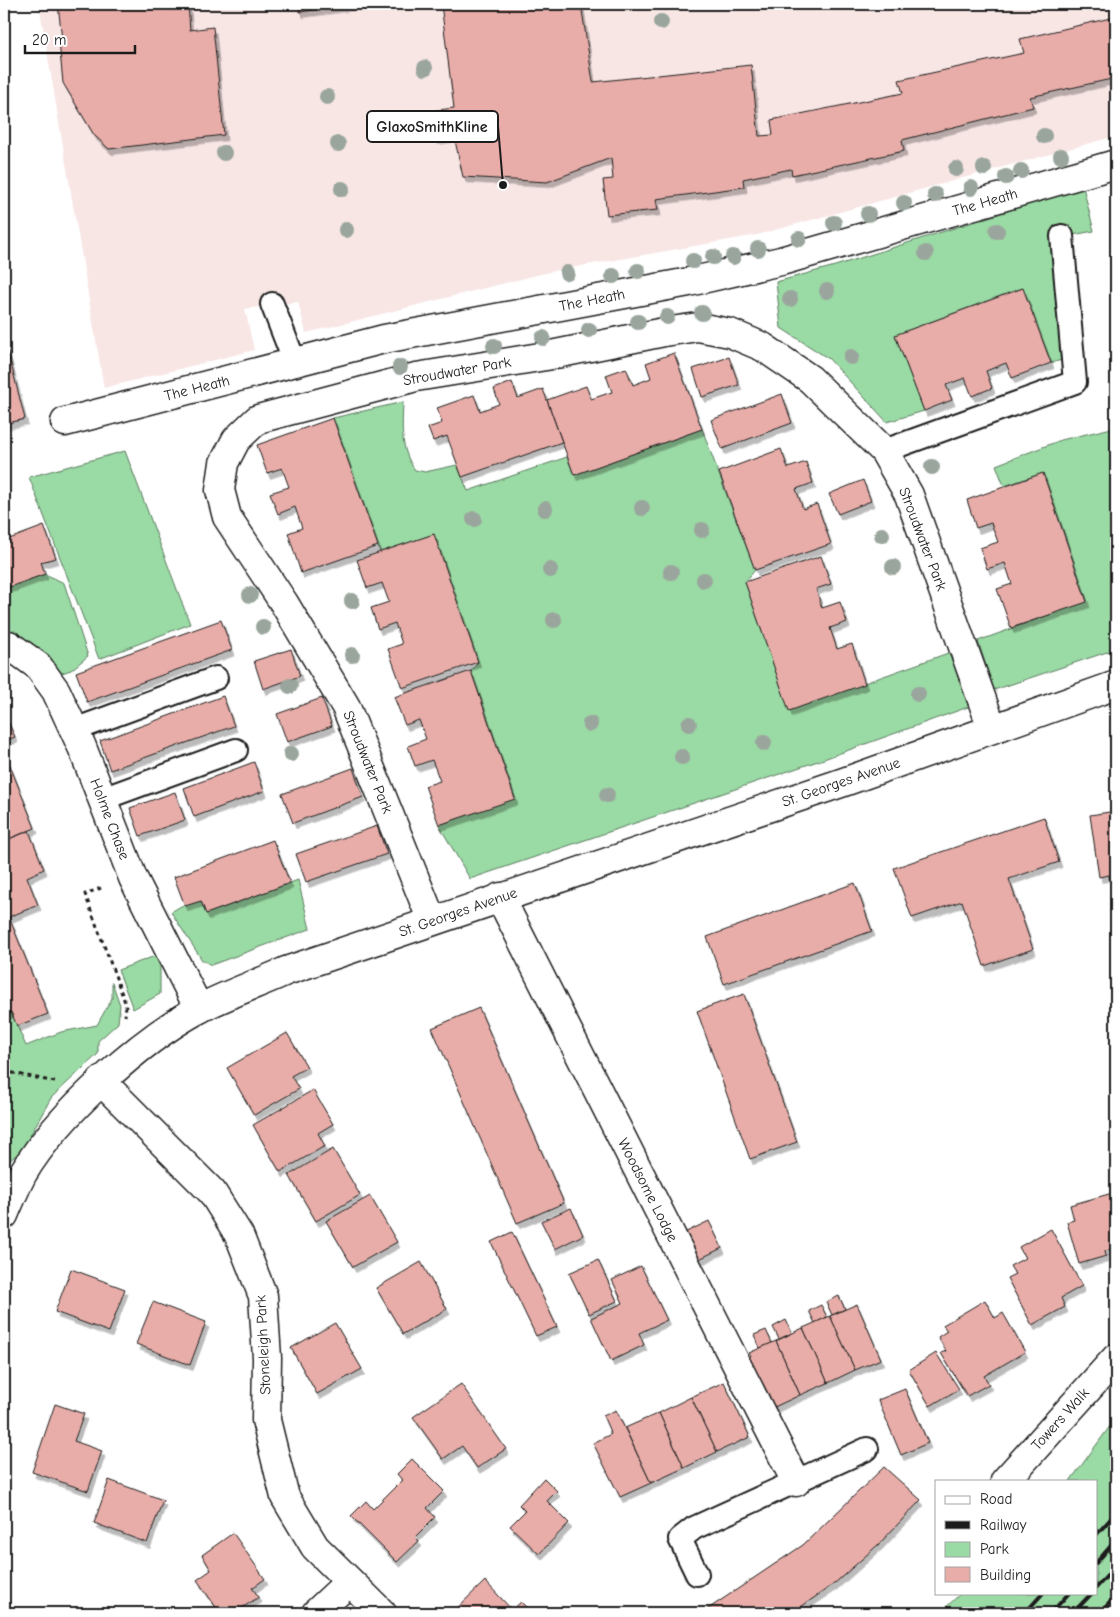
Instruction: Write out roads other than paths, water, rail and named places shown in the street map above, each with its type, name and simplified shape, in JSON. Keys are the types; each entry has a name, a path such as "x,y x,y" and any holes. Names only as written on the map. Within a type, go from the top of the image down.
{"street":[{"name":"The Heath","path":"65,422 384,339 689,282 781,261 1116,164"},
{"name":"Stroudwater Park","path":"432,921 346,707 284,604 227,517 220,490 224,463 236,440 258,419 416,376 546,356 664,332 698,328 730,333 763,347 810,379 884,452 909,496 992,728"},
{"name":"Holme Chase","path":"4,645 9,645 38,666 56,691 74,730 133,878 199,1009"},
{"name":"St. Georges Avenue","path":"4,1215 14,1178 101,1081 143,1047 199,1009 286,972 500,897 841,783 1116,685"},
{"name":"Woodsome Lodge","path":"500,897 796,1482"},
{"name":"Stoneleigh Park","path":"101,1081 212,1192 239,1234 263,1296 267,1358 266,1420 285,1497 315,1547 382,1613"},
{"name":"Towers Walk","path":"1005,1480 1116,1358"},
{"path":"316,1613 349,1582"}],"lane":[{"path":"884,452 1075,382 1062,236"},
{"path":"272,304 295,363"},
{"path":"74,730 216,678"},
{"path":"102,799 236,750"},
{"path":"697,1574 680,1539 694,1528 867,1449"}],"railway":[{"path":"1098,1533 1116,1513"},
{"path":"1098,1561 1116,1540"},
{"path":"1098,1586 1116,1566"},
{"path":"1025,1613 1042,1594"},
{"path":"1051,1613 1068,1594"},
{"path":"1073,1613 1091,1594"},
{"path":"1100,1613 1116,1596"}],"place":[{"name":"GlaxoSmithKline","path":"503,185"}]}
